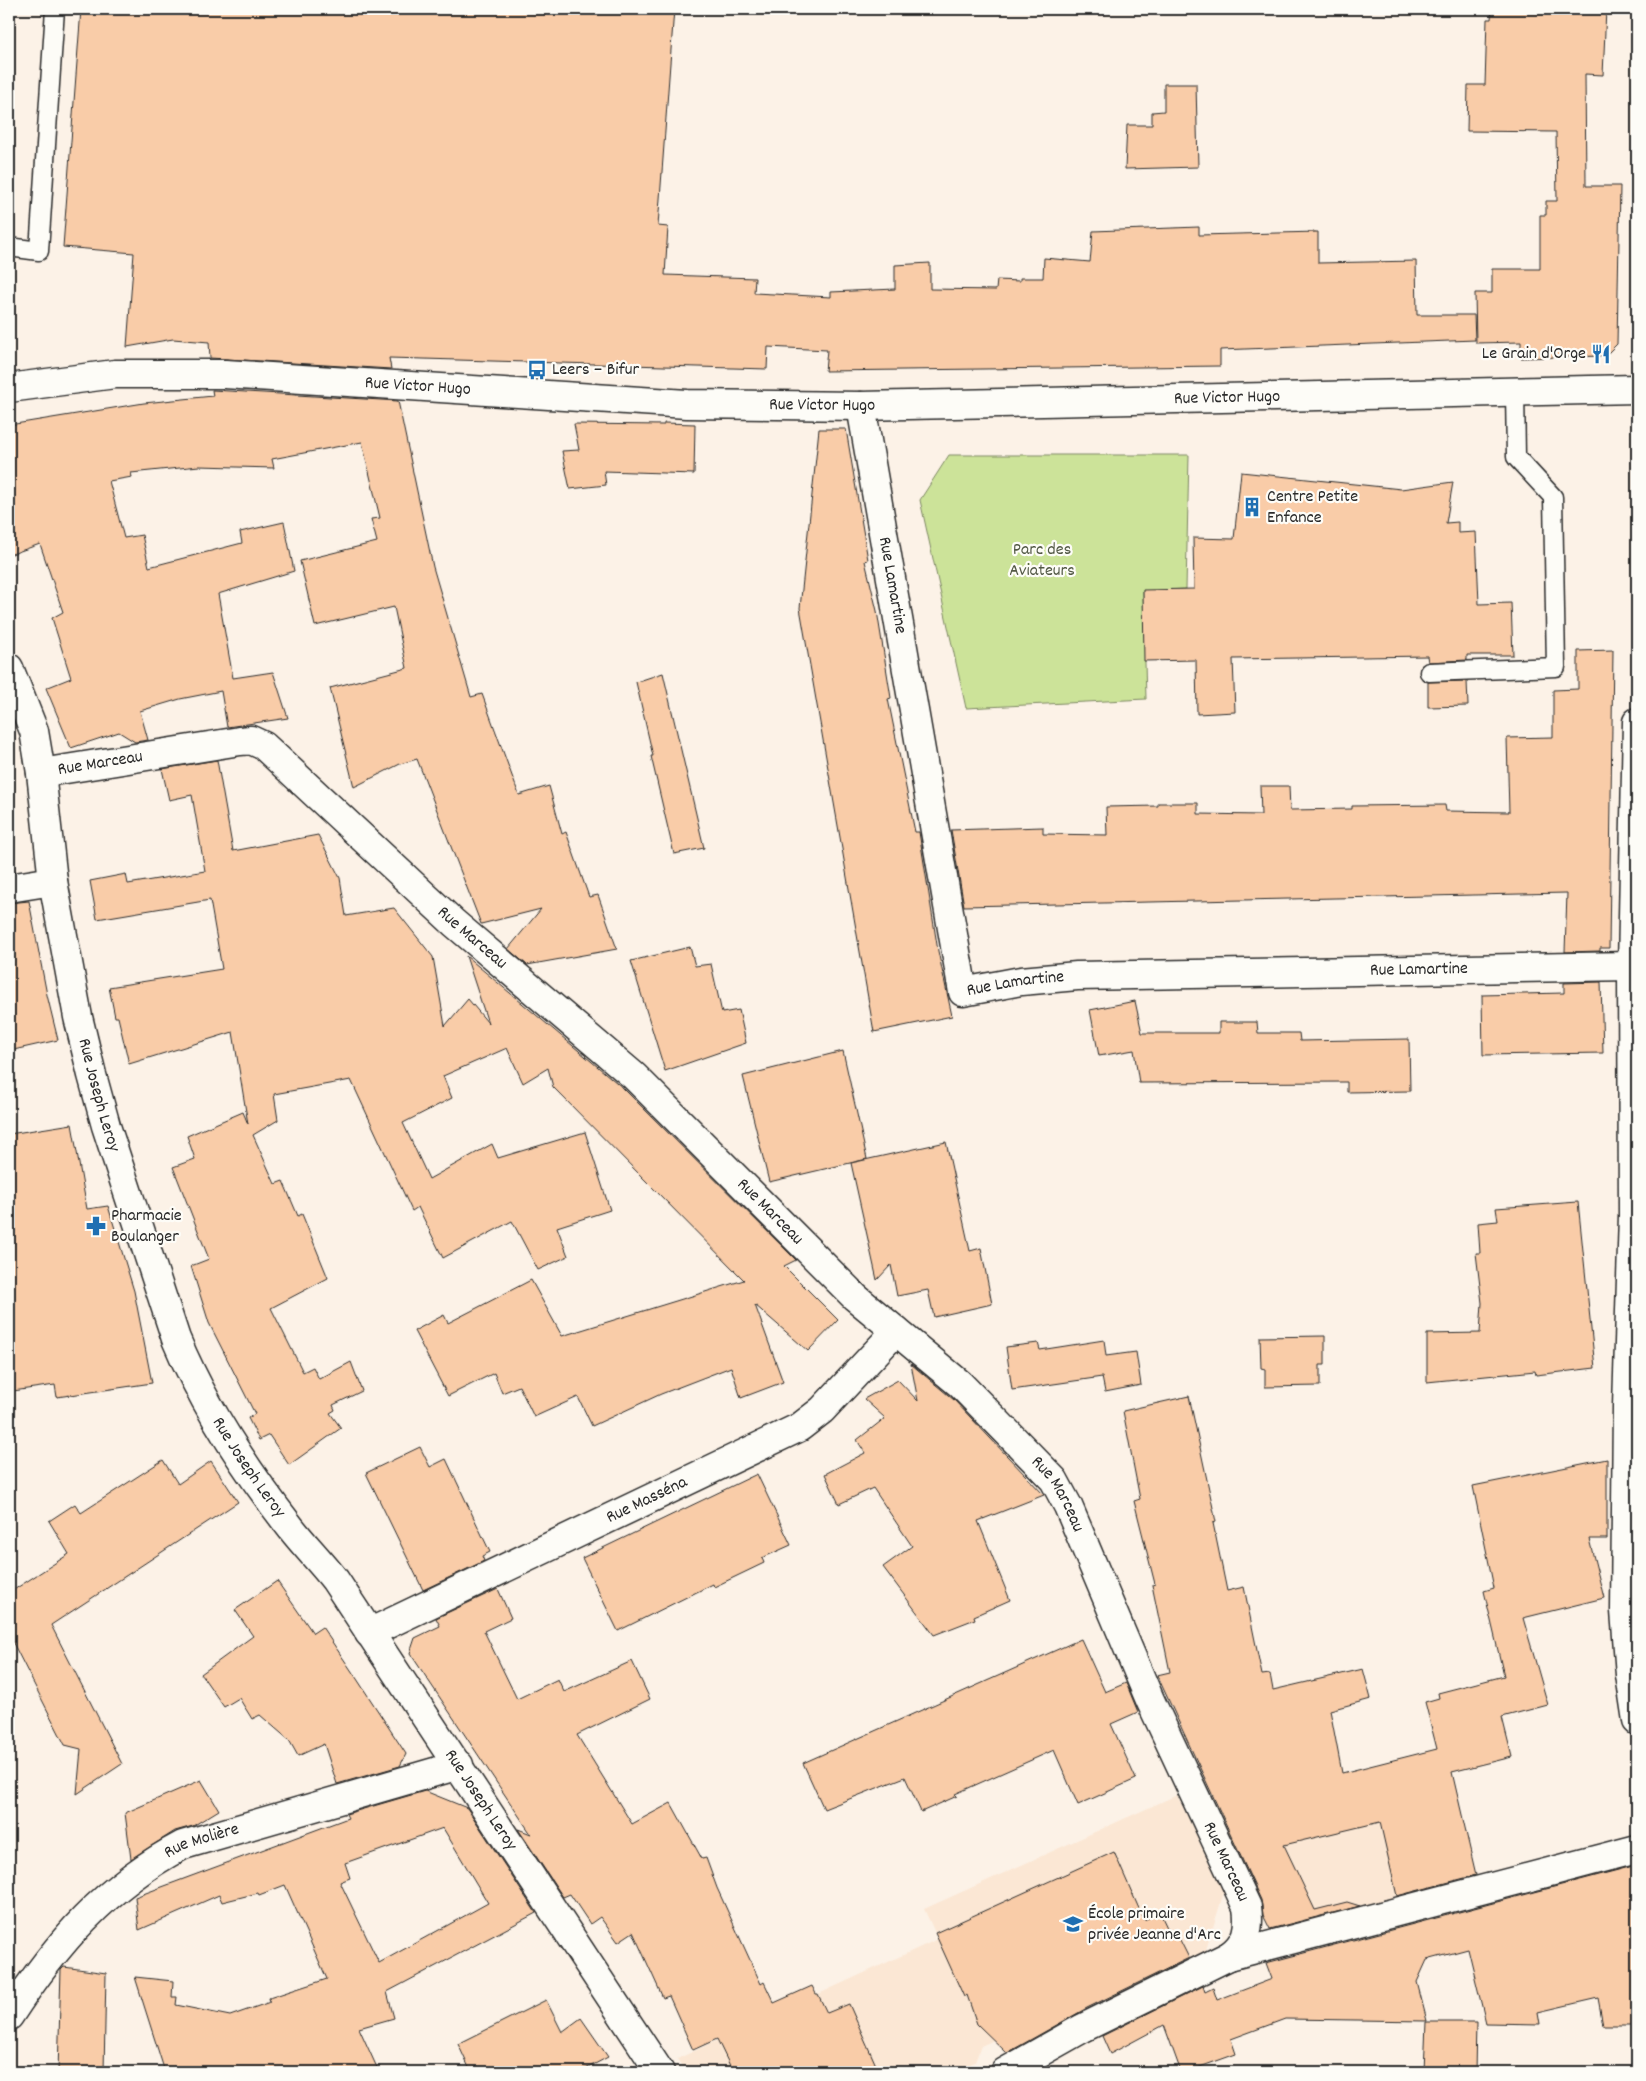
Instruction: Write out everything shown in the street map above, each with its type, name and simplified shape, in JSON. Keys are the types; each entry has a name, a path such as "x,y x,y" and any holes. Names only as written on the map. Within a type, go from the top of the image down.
{"street":[{"name":"Rue Victor Hugo","path":"9,388 116,374 225,374 687,404 758,406 861,406 1637,389"},
{"name":"Rue Lamartine","path":"861,406 963,992 1021,981 1076,976 1632,966"},
{"name":"Rue Joseph Leroy","path":"9,668 34,731 41,773 53,881 78,1017 92,1075 112,1145 183,1356 204,1400 230,1445 292,1530 319,1558 335,1580 660,2072"},
{"path":"1637,722 1632,966 1633,1215 1627,1407 1625,1611 1630,1674 1637,1721"},
{"name":"Rue Marceau","path":"41,773 240,741 251,740 264,746 454,923 634,1076 855,1297 960,1384 1042,1467 1054,1480 1062,1493 1150,1700 1247,1907 1249,1925 1247,1934 1243,1943 1229,1956"},
{"path":"9,888 53,881"},
{"name":"Rue Masséna","path":"369,1633 800,1427 822,1410 896,1331"},
{"name":"Rue Molière","path":"9,2016 49,1958 82,1920 109,1894 159,1858 183,1845 459,1765"},
{"name":"Rue Marceau","path":"1005,2072 1083,2028 1229,1956 1637,1849"}],"lane":[{"path":"9,247 39,251 55,9"},
{"path":"1429,672 1556,667 1553,497 1516,457 1515,391"}],"shaded area":[{"name":"École primaire privée Jeanne d'Arc","path":"1422,1780 1450,1892 1271,1931 1224,1829 1268,1810"},
{"name":"École primaire privée Jeanne d'Arc","path":"1177,1795 1224,1892 1205,1953 1008,2053 994,2040 981,2046 975,2062 952,2072 686,2072 677,2059 938,1939 924,1909"}],"green space":[{"name":"Parc des Aviateurs","path":"949,455 1189,455 1186,589 1143,591 1146,699 966,708 920,500"}],"building":[{"path":"81,9 674,9 658,226 668,227 665,275 755,278 754,293 831,297 831,292 895,289 895,265 930,263 930,289 996,290 997,280 1020,281 1020,278 1043,278 1044,258 1090,262 1093,231 1199,227 1199,235 1318,232 1318,263 1416,261 1417,315 1474,315 1475,340 1220,350 1220,366 825,371 827,350 768,347 767,369 389,358 391,369 210,358 209,342 173,339 127,347 134,253 63,247"},
{"path":"1492,9 1606,9 1603,75 1585,74 1586,186 1620,186 1617,344 1605,356 1521,358 1521,342 1476,343 1475,293 1492,293 1492,269 1540,269 1540,215 1546,215 1546,201 1557,201 1556,132 1467,131 1468,85 1485,85 1487,19 1491,19"},
{"path":"1164,84 1196,84 1198,167 1125,169 1127,125 1152,125 1152,112 1164,111"},
{"path":"212,390 398,401 433,567 471,697 482,694 519,795 549,786 562,834 566,832 589,897 598,895 617,949 527,965 508,949 541,909 481,924 417,759 400,764 354,787 330,688 407,668 394,607 315,626 300,561 377,542 371,519 380,518 362,442 272,459 274,468 199,466 131,473 132,477 109,481 124,538 142,535 149,567 242,543 240,532 284,522 294,571 218,594 233,678 273,672 288,718 227,727 221,691 180,699 140,711 148,740 135,742 119,732 71,748 46,688 71,678 52,618 63,612 40,544 9,555 9,425 144,403 213,396"},
{"path":"664,423 695,424 694,474 604,471 606,485 570,489 562,451 579,450 574,424 664,425"},
{"path":"819,429 846,429 868,560 865,561 877,611 891,698 888,699 915,832 919,832 938,951 952,1016 874,1032 800,608"},
{"path":"1241,472 1401,489 1453,482 1446,523 1458,522 1458,533 1476,532 1479,604 1511,603 1513,655 1467,655 1467,660 1428,662 1427,656 1233,659 1235,712 1197,714 1196,660 1144,661 1143,590 1194,589 1193,538 1234,539"},
{"path":"1613,650 1609,948 1600,948 1600,951 1565,952 1567,893 964,906 951,830 1043,827 1043,834 1107,835 1106,807 1158,806 1158,803 1198,803 1198,814 1261,815 1260,786 1289,786 1290,810 1352,809 1352,806 1445,805 1446,811 1509,812 1507,738 1553,737 1553,690 1578,689 1578,651"},
{"path":"663,673 704,848 674,854 636,682"},
{"path":"1467,681 1468,706 1428,707 1428,682"},
{"path":"217,760 233,851 318,835 340,878 346,916 394,908 433,957 445,1026 468,999 488,1023 466,956 623,1088 796,1260 784,1266 838,1320 808,1351 755,1305 783,1382 741,1398 731,1367 661,1394 592,1426 578,1397 534,1417 519,1386 502,1393 494,1373 448,1396 414,1331 444,1315 448,1323 531,1280 562,1336 744,1280 553,1087 548,1068 523,1083 507,1048 443,1076 452,1098 403,1123 429,1179 492,1144 498,1158 585,1132 610,1210 557,1227 568,1256 538,1270 512,1221 443,1258 418,1207 412,1211 351,1080 274,1094 278,1120 253,1135 275,1184 283,1181 298,1216 302,1214 328,1278 271,1308 303,1372 313,1367 319,1379 351,1362 362,1391 333,1405 335,1410 330,1413 341,1428 289,1465 269,1435 259,1440 248,1418 255,1414 209,1323 191,1266 209,1259 173,1167 195,1159 187,1136 243,1112 248,1124 233,1032 129,1064 118,1017 115,1017 109,987 222,969 210,900 97,919 90,881 126,874 128,884 205,871 192,795 169,800 162,769"},
{"path":"29,901 47,995 58,1040 9,1051 9,903"},
{"path":"690,947 695,966 711,964 722,1013 739,1010 746,1043 665,1071 631,961"},
{"path":"1601,982 1603,1053 1483,1055 1482,995 1564,993 1564,983"},
{"path":"1135,1001 1142,1033 1219,1033 1219,1022 1257,1022 1258,1033 1299,1033 1300,1041 1409,1039 1410,1091 1347,1092 1347,1082 1139,1083 1134,1050 1099,1056 1090,1010"},
{"path":"843,1051 867,1159 769,1182 743,1076"},
{"path":"72,1124 87,1209 108,1206 134,1291 152,1383 57,1397 55,1385 13,1391 9,1372 9,1134"},
{"path":"946,1142 970,1251 981,1248 992,1304 934,1317 928,1290 897,1296 891,1265 877,1280 851,1163"},
{"path":"1578,1202 1595,1368 1536,1375 1535,1371 1427,1382 1427,1334 1480,1333 1482,1303 1476,1253 1480,1253 1478,1223 1498,1221 1496,1208"},
{"path":"1325,1336 1325,1365 1320,1365 1320,1386 1265,1387 1265,1369 1261,1368 1260,1337"},
{"path":"1104,1340 1106,1356 1136,1352 1141,1385 1105,1392 1102,1377 1012,1390 1006,1347 1038,1343 1040,1350"},
{"path":"911,1364 954,1400 1044,1495 978,1521 1010,1600 974,1616 975,1619 934,1635 883,1567 912,1546 873,1488 839,1504 825,1474 865,1453 857,1440 885,1418 864,1399 898,1380 918,1401"},
{"path":"1189,1396 1216,1522 1213,1523 1227,1591 1244,1587 1262,1675 1270,1674 1273,1690 1363,1669 1371,1699 1330,1710 1342,1773 1437,1749 1425,1702 1439,1698 1438,1693 1504,1676 1484,1591 1494,1588 1473,1486 1607,1459 1607,1539 1589,1539 1604,1598 1523,1618 1548,1705 1502,1717 1512,1757 1452,1772 1476,1875 1397,1896 1380,1822 1284,1845 1315,1910 1347,1902 1360,1906 1270,1929 1263,1915 1261,1900 1157,1675 1170,1672 1152,1585 1155,1584 1134,1501 1140,1499 1123,1411"},
{"path":"420,1447 430,1467 446,1459 490,1552 482,1556 484,1561 423,1590 366,1473"},
{"path":"163,1460 178,1484 211,1461 238,1502 51,1625 122,1764 77,1794 81,1749 65,1745 9,1635 9,1593 69,1554 49,1521 75,1504 81,1513"},
{"path":"757,1474 791,1545 762,1558 764,1563 714,1587 713,1584 618,1631 582,1558"},
{"path":"277,1581 313,1633 322,1627 357,1679 406,1754 400,1766 337,1784 324,1744 298,1756 289,1740 260,1715 252,1719 239,1698 224,1707 201,1674 253,1636 235,1610"},
{"path":"498,1589 511,1618 484,1631 517,1699 558,1679 564,1692 632,1661 650,1699 577,1735 632,1824 671,1803 702,1859 706,1858 717,1888 761,1984 764,1982 774,2003 812,1986 827,2013 849,2004 879,2072 733,2072 717,2039 693,2050 669,1996 663,1998 633,1932 618,1942 600,1917 590,1924 570,1894 563,1897 518,1829 531,1834 410,1653 415,1638 440,1626 436,1618"},
{"path":"1081,1639 1105,1692 1126,1683 1138,1712 1111,1724 1136,1779 1078,1805 1054,1750 955,1794 957,1796 921,1812 905,1777 824,1809 803,1763"},
{"path":"201,1780 219,1810 193,1826 175,1831 131,1859 125,1813"},
{"path":"425,1791 467,1808 536,1913 387,1992 394,2018 359,2028 379,2072 165,2072 135,1977 173,1981 172,1997 177,1997 176,2005 230,2016 270,2002 269,1998 327,1979 285,1885 259,1895 258,1893 222,1902 219,1895 139,1930 135,1897 348,1818 346,1814","holes":["443,1828 488,1903 379,1963 340,1882 350,1878 345,1863"]},
{"path":"1114,1852 1144,1920 1160,1913 1170,1934 1176,1932 1189,1958 1087,2008 1007,2053 977,2024 967,1995 964,1997 935,1933"},
{"path":"1637,1865 1637,2025 1603,2025 1598,1998 1538,2012 1540,2024 1486,2023 1468,1949 1427,1960 1417,1982 1427,2021 1285,2019 1231,2039 1236,2054 1186,2072 1181,2072 1164,2025 1110,2054 1102,2036 1203,1986 1205,1992 1213,1988 1217,2000 1272,1979 1266,1963"},
{"path":"64,1967 106,1973 104,2072 58,2072 61,1970"},
{"path":"546,2000 562,2032 581,2018 608,2057 580,2072 471,2072 458,2044"},
{"path":"1426,2022 1476,2022 1475,2072 1424,2072"}],"place":[{"name":"Le Grain d'Orge","path":"1601,354"},
{"name":"Leers – Bifur","path":"537,370"},
{"name":"Centre Petite Enfance","path":"1252,507"},
{"name":"Pharmacie Boulanger","path":"96,1226"},
{"name":"École primaire privée Jeanne d'Arc","path":"1073,1924"}]}
